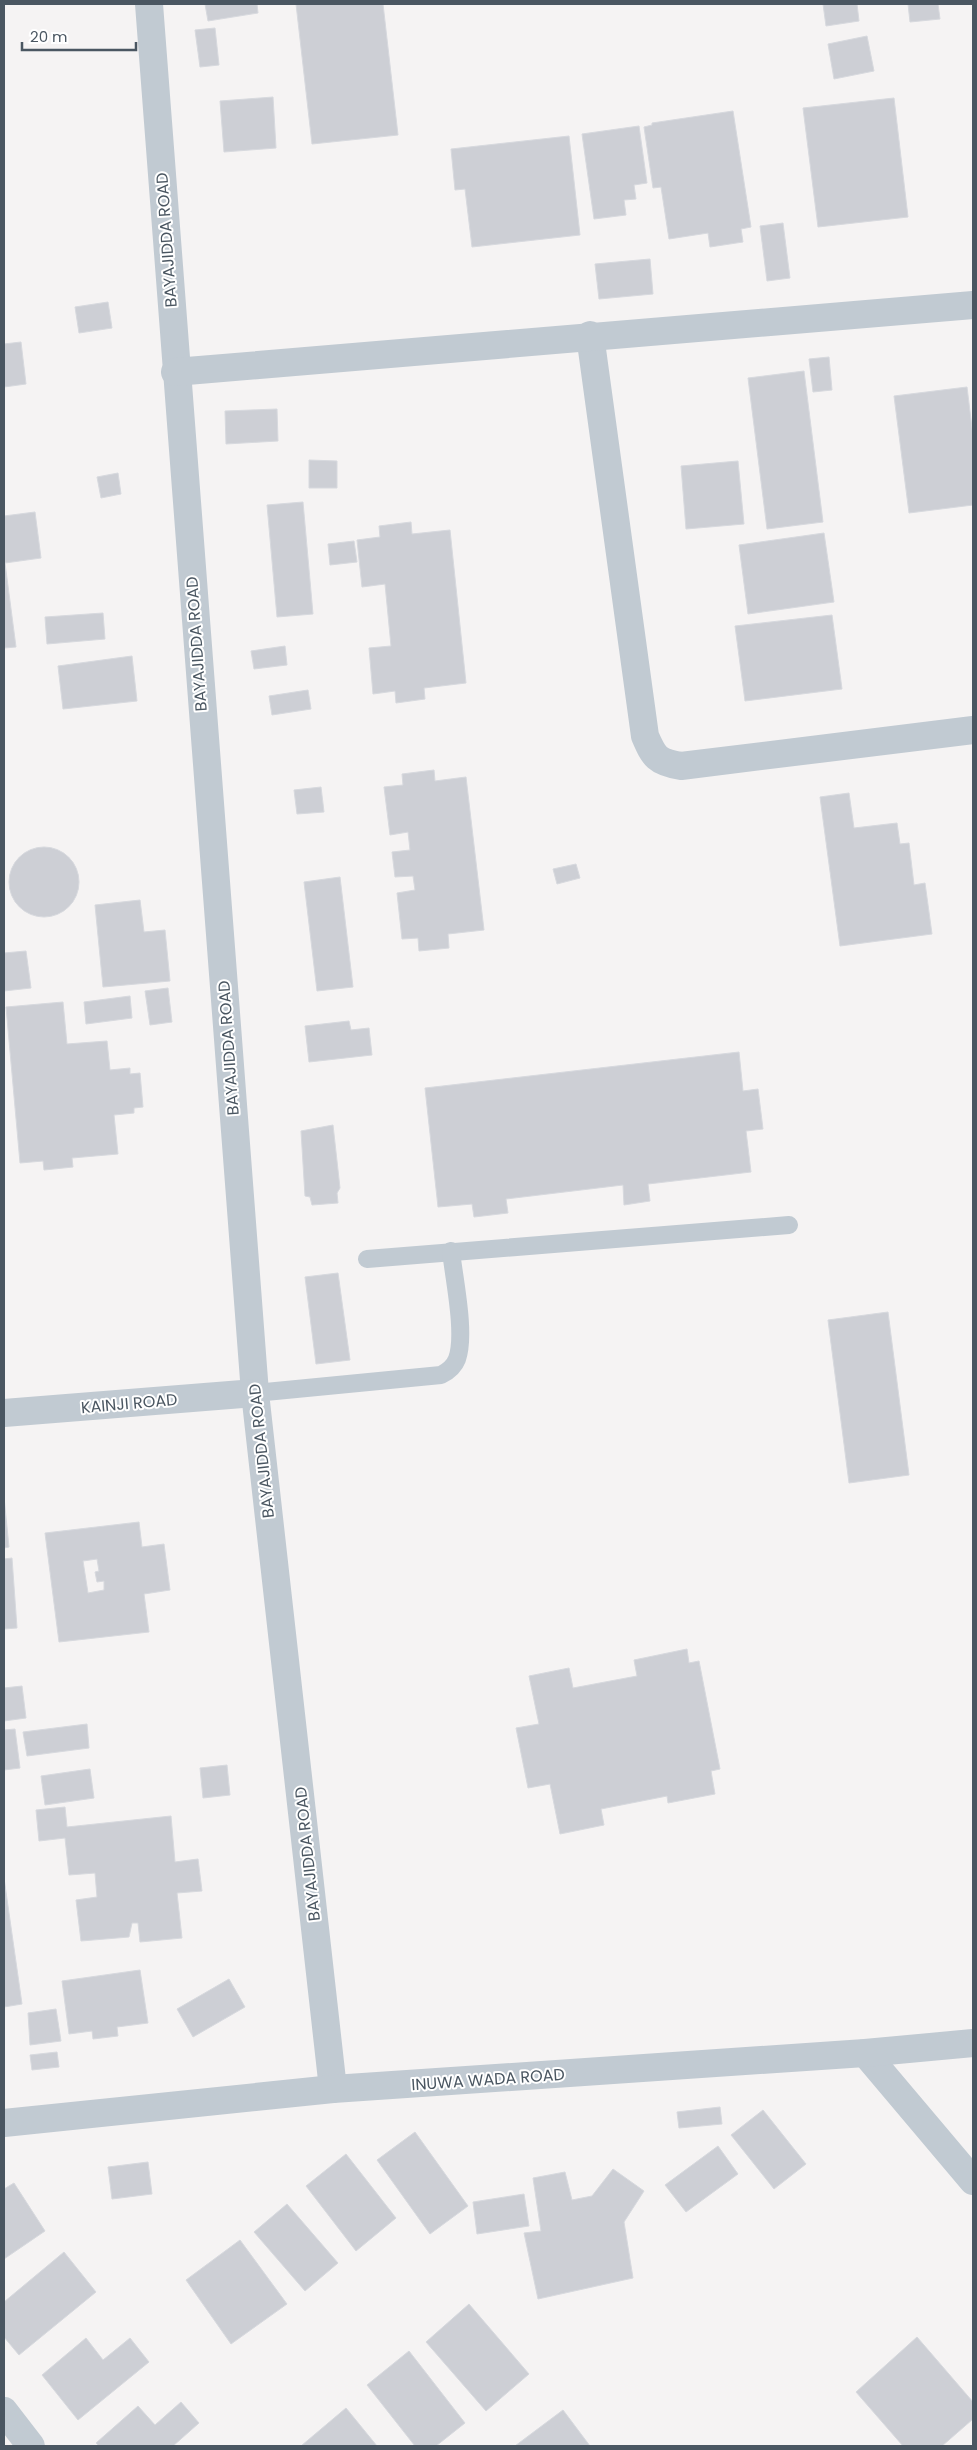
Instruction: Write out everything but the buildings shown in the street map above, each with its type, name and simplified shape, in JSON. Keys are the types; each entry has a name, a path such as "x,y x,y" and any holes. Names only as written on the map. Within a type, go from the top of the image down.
{"street":[{"name":"BAYAJIDDA ROAD","path":"149,4 175,372 254,1393 333,2089"},
{"path":"175,372 590,335 973,304"},
{"path":"590,335 645,736 653,755 665,764 680,766 973,730"},
{"name":"KAINJI ROAD","path":"4,1413 254,1393"},
{"name":"INUWA WADA ROAD","path":"4,2122 333,2089 865,2053 973,2042"},
{"path":"865,2053 973,2181"},
{"path":"4,2411 31,2446"}],"lane":[{"path":"367,1259 789,1225"},
{"path":"254,1393 441,1375 450,1371 457,1360 461,1341 451,1251"}]}
